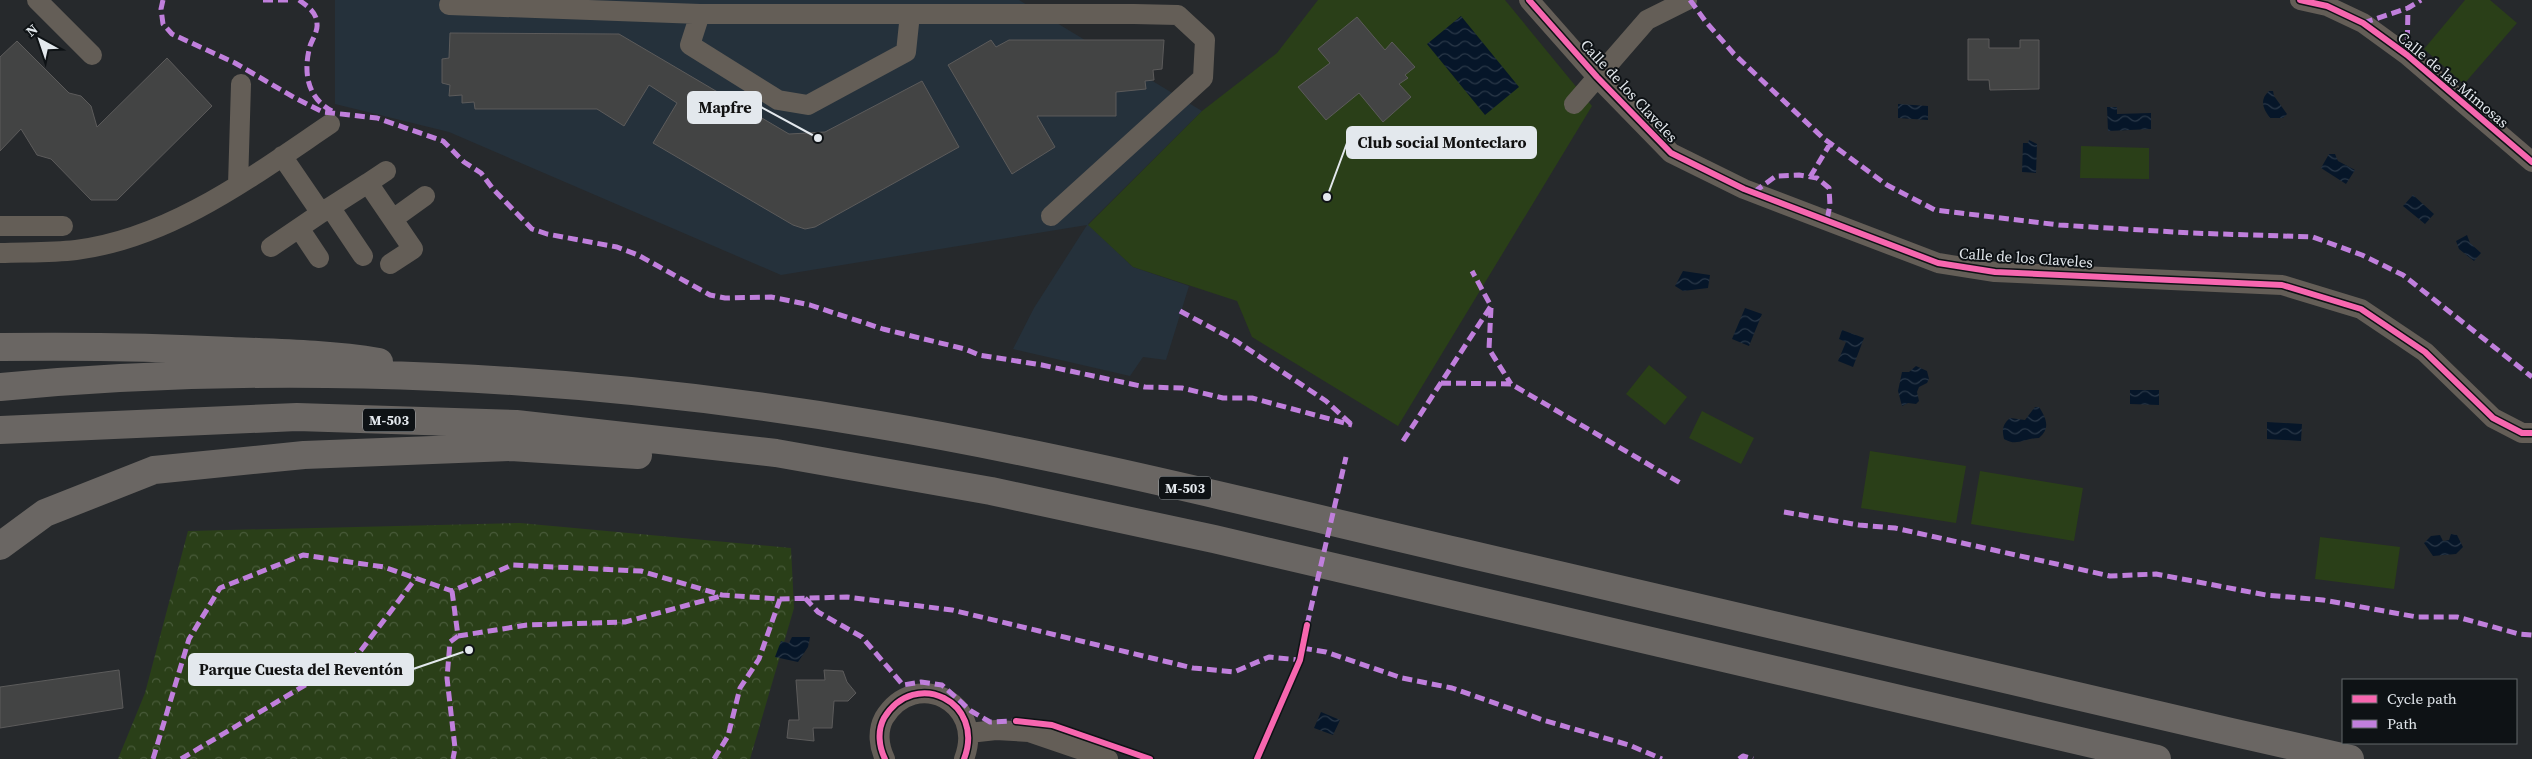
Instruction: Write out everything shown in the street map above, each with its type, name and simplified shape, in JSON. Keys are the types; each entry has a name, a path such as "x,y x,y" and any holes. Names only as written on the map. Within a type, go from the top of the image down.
{"highway":[{"name":"M-503","path":"0,348 89,346 337,355 499,380 738,403 871,423 1004,448 2350,759"},
{"name":"M-503","path":"0,387 125,378 291,374 499,380"},
{"name":"M-503","path":"0,430 297,417 516,424 776,452 991,491 1214,538 2157,759"},
{"path":"0,546 44,513 154,470 304,455 511,447 648,456 776,452"}],"street":[{"path":"37,0 92,55"},
{"name":"Calle de los Claveles","path":"1529,0 1597,77 1671,153 1744,188 1938,263 1995,272 2282,285 2361,309 2425,352 2493,418 2522,433 2532,433"},
{"path":"1574,104 1647,20 1687,0"},
{"name":"Calle de las Mimosas","path":"2300,0 2327,6 2363,23 2407,55 2532,162"},
{"path":"449,5 700,14 824,7 910,14 1130,7 1178,15 1205,40 1203,78 1050,216"},
{"path":"700,14 690,45 778,100 808,105 906,52 910,14"},
{"path":"238,185 241,84"},
{"path":"0,253 77,250 143,234 238,185 330,124"},
{"path":"282,156 363,256"},
{"path":"271,247 386,171"},
{"path":"368,183 413,249 390,264"},
{"path":"394,219 425,196"},
{"path":"0,226 64,226"},
{"path":"299,228 319,258"},
{"path":"885,759 879,736 882,722 890,709 901,699 915,694 930,693 944,698 961,712 969,732 969,747 964,759"},
{"path":"969,732 996,730 1029,732 1108,759"}],"shaded area":[{"path":"335,0 1019,0 1202,111 1088,224 1133,267 1189,286 1166,360 1143,357 1130,376 1013,349 1034,308 1087,225 781,275 449,132 335,104"}],"green space":[{"path":"1318,0 1505,0 1592,106 1398,426 1252,337 1237,301 1133,267 1088,225 1202,111 1277,53"},
{"path":"2465,0 2490,0 2517,23 2464,84 2424,49"},
{"path":"2081,146 2149,148 2149,179 2080,178"},
{"path":"1649,365 1687,397 1665,425 1626,394"},
{"path":"1702,411 1754,438 1741,464 1689,438"},
{"path":"1870,451 1966,466 1956,523 1861,508"},
{"path":"1980,471 2083,488 2074,541 1971,524"},
{"path":"520,523 791,548 794,608 750,759 118,759 145,693 188,531"},
{"path":"2320,537 2400,547 2394,589 2315,579"}],"water":[{"path":"1461,16 1519,87 1485,115 1427,44"},
{"path":"2269,91 2273,91 2274,96 2287,114 2283,118 2270,118 2265,111 2263,101"},
{"path":"1898,104 1928,106 1928,120 1898,118"},
{"path":"2107,107 2117,107 2117,114 2151,113 2151,129 2108,131"},
{"path":"2029,140 2037,144 2036,173 2022,172 2023,143 2028,143"},
{"path":"2329,154 2335,154 2338,161 2355,170 2346,184 2321,168"},
{"path":"2413,195 2434,214 2425,224 2403,206"},
{"path":"2467,235 2470,243 2481,253 2474,261 2459,249 2456,241"},
{"path":"1683,271 1710,275 1708,288 1683,291 1675,286"},
{"path":"1745,308 1762,314 1749,346 1732,339"},
{"path":"1842,330 1864,338 1853,367 1838,361 1846,342 1839,339"},
{"path":"1916,366 1927,371 1929,379 1927,383 1919,387 1917,392 1919,401 1916,404 1908,403 1902,406 1898,391 1902,372 1909,372"},
{"path":"2130,390 2159,390 2159,405 2130,404"},
{"path":"2035,407 2039,407 2044,415 2046,427 2043,434 2039,438 2017,442 2004,439 2003,428 2005,423 2010,418 2025,420"},
{"path":"2267,422 2302,424 2301,441 2267,439"},
{"path":"2451,534 2457,535 2463,547 2456,554 2433,556 2424,543 2431,536 2440,535 2443,541 2449,540"},
{"path":"792,637 810,637 808,647 798,662 775,657 781,641 789,643"},
{"path":"1321,712 1340,720 1333,735 1314,728"}],"building":[{"path":"1357,17 1385,50 1392,42 1415,67 1405,75 1408,78 1399,84 1411,97 1383,122 1359,93 1326,120 1298,87 1330,63 1318,49"},
{"path":"450,33 619,34 789,134 825,132 922,81 959,147 815,227 805,229 793,225 653,143 677,103 649,85 624,126 597,109 475,109 474,102 462,103 462,95 449,96 450,85 442,83 442,59 449,58"},
{"path":"1968,39 1989,39 1989,48 2020,48 2020,40 2039,40 2039,89 1990,90 1989,80 1968,80"},
{"path":"991,40 996,47 1009,40 1164,40 1162,69 1153,70 1154,80 1145,81 1146,89 1116,92 1116,116 1037,116 1055,147 1012,174 948,65"},
{"path":"17,41 69,93 81,96 91,106 97,127 167,58 212,106 117,200 91,200 51,159 37,155 21,129 0,151 0,57"},
{"path":"119,670 123,708 0,728 0,687"},
{"path":"824,670 843,671 847,682 856,693 848,701 834,701 832,728 813,728 814,741 787,738 789,720 799,720 796,680 825,680"}],"marked path":[{"path":"163,0 161,9 163,24 172,34 235,63 295,98 323,112 377,118 443,141 464,162 481,173 493,189 532,229 547,234 617,247 638,255 710,295 725,298 771,297 810,305 883,329 965,349 979,355 1042,365 1145,387 1182,388 1223,398 1252,398 1352,425"},
{"path":"263,0 289,0"},
{"path":"299,0 311,10 317,20 317,30 308,56 307,75 309,83 317,99 332,111"},
{"path":"1690,0 1734,54 1823,138 1887,185 1935,210 2059,225 2191,233 2313,237 2362,255 2403,275 2532,377"},
{"path":"2363,23 2408,8 2421,0"},
{"path":"2407,55 2408,8"},
{"path":"1810,177 1830,144"},
{"path":"1754,192 1776,176 1799,175 1817,178 1829,188 1830,205 1827,220"},
{"path":"1403,441 1491,306 1472,271"},
{"path":"1491,308 1489,349 1511,384"},
{"path":"1180,311 1236,341 1326,401 1351,424"},
{"path":"1441,383 1511,384 1682,484"},
{"path":"1307,625 1346,457"},
{"path":"1784,512 1859,525 1895,528 2110,576 2156,574 2266,595 2323,600 2417,617 2457,617 2519,634 2532,635"},
{"path":"153,759 189,639 220,588 303,555 384,567 452,591 512,565 641,571 722,595 780,599 847,597 952,610 1193,668 1234,672 1269,657 1300,660"},
{"path":"181,759 359,653 416,578"},
{"path":"452,591 458,636 450,642 447,678 455,748 453,759"},
{"path":"458,636 527,625 625,622 721,596"},
{"path":"805,598 818,612 862,637 903,685 921,682 942,685 971,711 990,722 1016,721"},
{"path":"714,759 728,736 740,688 759,659 780,599"},
{"path":"1302,648 1326,652 1402,678 1452,688 1543,720 1629,745 1662,759"},
{"path":"1739,759 1743,756 1753,759"}],"cycle path":[{"path":"1529,0 1597,77 1671,153 1744,189 1938,263 1995,272 2282,285 2361,309 2425,352 2493,418 2522,433 2532,433"},
{"path":"2300,0 2327,6 2363,23 2407,55 2532,162"},
{"path":"1257,759 1300,660 1307,625"},
{"path":"885,759 880,739 880,728 884,718 897,703 913,695 929,694 944,698 957,708 965,721 968,739 964,759"},
{"path":"1016,721 1052,725 1150,759"}],"place":[{"name":"Mapfre","path":"818,138"},
{"name":"Club social Monteclaro","path":"1327,197"},
{"name":"Parque Cuesta del Reventón","path":"469,650"}]}
